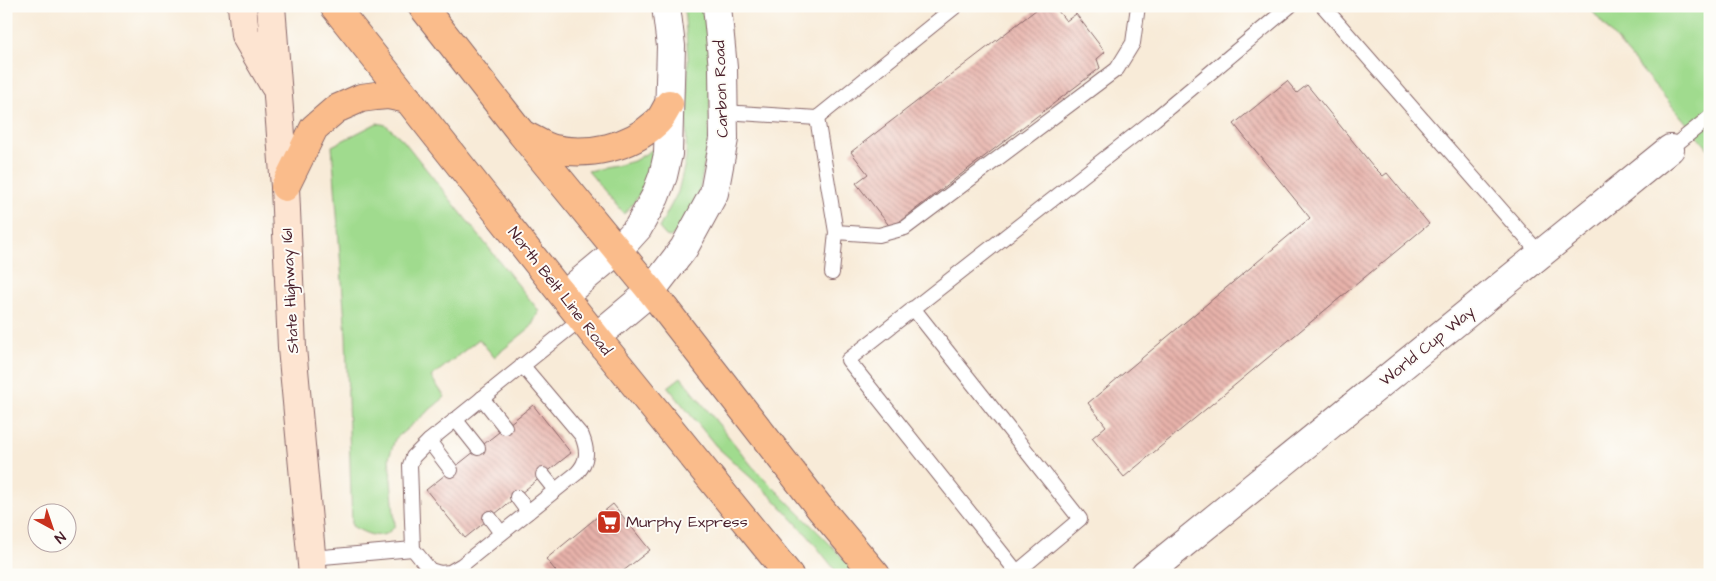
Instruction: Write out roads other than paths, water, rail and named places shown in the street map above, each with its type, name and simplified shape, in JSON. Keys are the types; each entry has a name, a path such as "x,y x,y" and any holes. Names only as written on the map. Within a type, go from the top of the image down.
{"main road":[{"path":"242,6 245,35 277,90"},
{"name":"State Highway 161","path":"271,6 285,186 292,348 312,567"},
{"name":"North Belt Line Road","path":"334,6 788,575"},
{"path":"422,6 522,134 618,250 819,507 876,575"},
{"path":"285,186 314,128 336,109 361,98 388,95 408,99"},
{"path":"522,134 553,149 591,151 620,145 642,134 658,122 670,104"}],"street":[{"path":"564,295 618,250 638,228 655,197 668,154 671,46 666,6"},
{"name":"Carbon Road","path":"589,327 651,292 684,248 714,193 724,139 723,68 717,6"},
{"name":"World Cup Way","path":"1145,575 1670,149"}],"lane":[{"path":"724,112 817,118 956,6"},
{"path":"836,232 879,235 905,228 1118,69 1133,43 1138,6"},
{"path":"913,308 1080,519 1017,572 848,360 913,308 1155,120 1290,6"},
{"path":"1323,6 1540,254"},
{"name":"World Cup Way","path":"1670,149 1710,117"},
{"path":"817,118 836,232 832,273"},
{"path":"522,366 582,436 587,456 584,465 501,533 467,570 440,574 430,570 413,549 410,465 413,457 455,419 522,366 589,327"},
{"path":"482,398 505,427"},
{"path":"455,419 478,448"},
{"path":"429,441 451,470"},
{"path":"544,476 555,490"},
{"path":"517,497 528,512"},
{"path":"490,518 501,533"},
{"path":"312,567 413,549"}],"place":[{"name":"Murphy Express","path":"609,522"}]}
